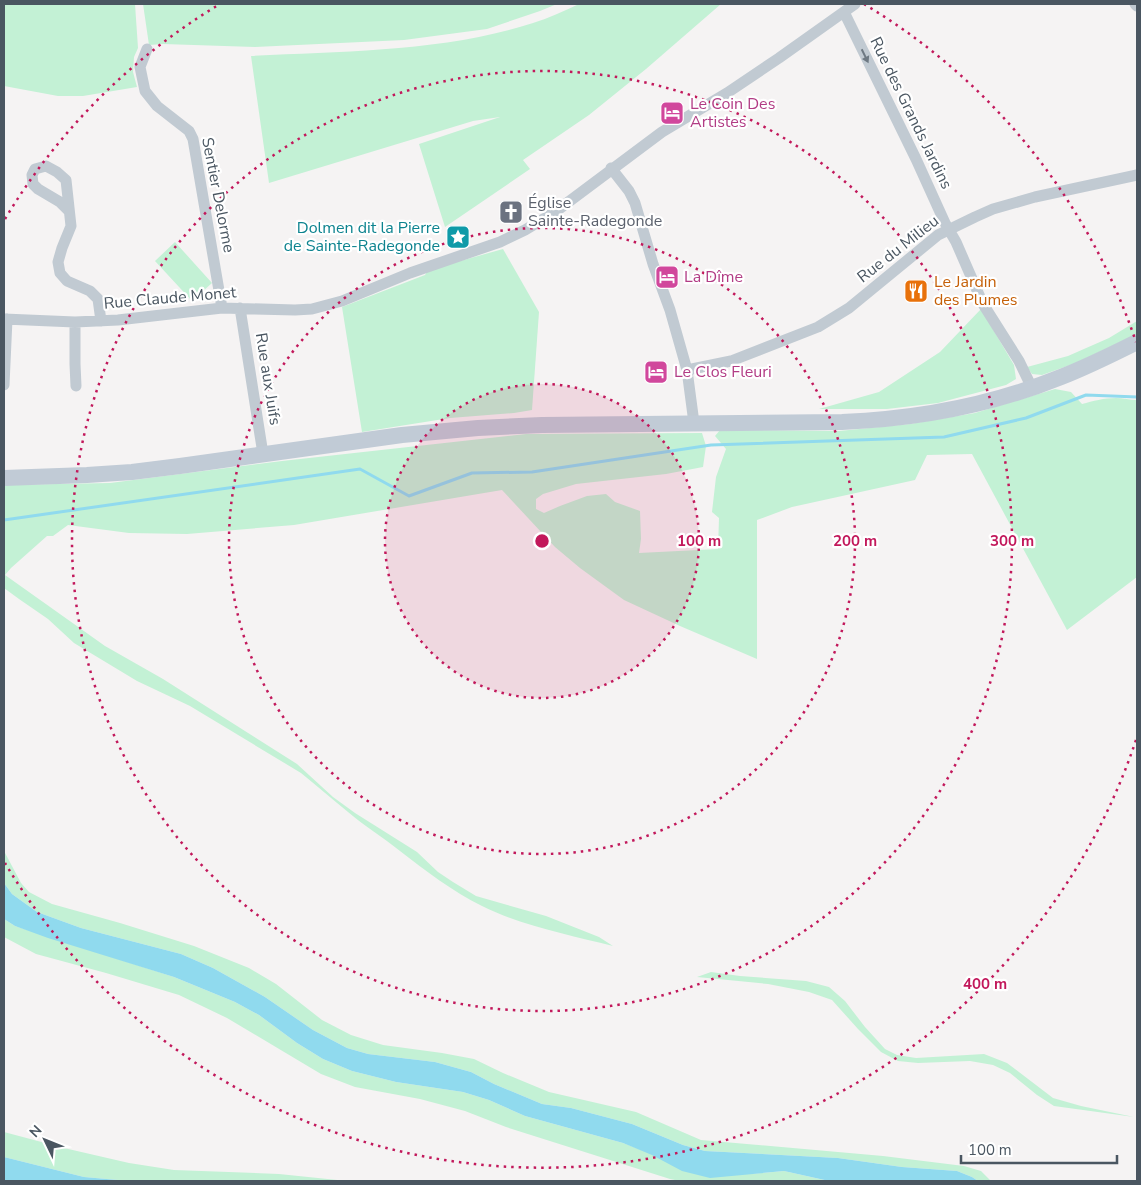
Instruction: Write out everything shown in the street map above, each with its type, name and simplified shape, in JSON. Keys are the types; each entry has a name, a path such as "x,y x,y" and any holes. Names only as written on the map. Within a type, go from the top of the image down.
{"main road":[{"path":"4,478 132,472 402,435 478,428 542,425 834,422 908,416 953,409 1032,388 1116,353 1137,342"}],"street":[{"name":"Rue Claude Monet","path":"5,319 75,322 101,321 222,308 312,309 342,301 410,273 500,242 525,230 554,212 662,132 727,93 855,4"},
{"name":"Rue des Grands Jardins","path":"844,12 956,242 983,304 1019,361 1032,388"},
{"name":"Sentier Delorme","path":"147,49 140,67 145,91 157,106 189,131 193,139 222,308"},
{"path":"611,168 629,191 635,203 653,264 670,310 687,370 694,423"},
{"name":"Rue du Milieu","path":"687,370 731,361 818,328 849,308 929,242 949,229 993,209 1058,191 1137,175"},
{"path":"69,211 71,226 58,262 60,273 67,281 90,290 98,299 101,321"},
{"name":"Rue aux Juifs","path":"240,308 263,454"},
{"path":"4,385 5,319"},
{"path":"75,322 76,386"}],"green space":[{"path":"4,4 135,4 138,48 134,57 133,72 137,87 83,96 58,96 4,86"},
{"path":"143,4 557,4 487,29 404,40 255,47 149,45"},
{"path":"579,4 721,4 589,115 523,160 530,169 445,227 419,144 500,117 473,121 269,183 251,56 358,51 464,40 499,33 533,23"},
{"path":"175,242 212,283 192,301 155,261"},
{"path":"503,249 539,312 532,410 450,418 362,432 342,307 425,275 428,270"},
{"path":"981,309 1014,365 1016,379 1006,385 938,403 887,409 819,409 879,392 940,352"},
{"path":"1137,321 1137,334 1076,363 1042,375 1032,374 1027,367 1068,356 1109,338"},
{"path":"1055,389 1071,392 1082,404 1112,398 1137,400 1137,577 1067,630 972,454 927,455 915,480 792,507 757,520 757,659 624,600 555,547 502,490 294,525 187,534 129,533 68,525 53,536 47,536 5,575 105,646 163,679 297,764 333,797 417,852 438,872 453,882 476,896 546,916 599,937 613,946 513,919 460,894 360,822 301,773 190,706 137,681 74,643 48,619 4,588 4,485 110,483 282,461 526,434 702,433 706,446 703,467 666,474 576,484 543,494 536,499 536,509 544,513 587,496 606,494 615,502 640,511 641,539 639,553 718,549 719,518 712,512 716,477 726,449 715,436 720,430 839,431 910,424 975,413"},
{"path":"4,851 21,883 29,892 52,904 194,946 249,968 276,984 322,1020 351,1035 383,1045 474,1059 549,1092 636,1112 701,1140 883,1156 964,1166 981,1171 991,1181 978,1181 957,1171 902,1167 838,1158 705,1151 683,1145 632,1124 571,1108 542,1104 471,1072 435,1062 368,1054 347,1048 313,1030 265,997 213,968 181,954 81,928 37,912 12,894 4,883"},
{"path":"4,919 15,926 174,977 235,1002 259,1015 297,1043 323,1059 352,1071 396,1082 463,1092 489,1100 525,1116 623,1143 652,1154 751,1174 784,1171 829,1181 680,1181 506,1127 465,1111 420,1099 355,1087 321,1074 227,1018 179,995 36,954 4,937"},
{"path":"711,972 806,981 829,987 845,1001 885,1049 897,1055 916,1058 984,1054 1007,1063 1053,1098 1134,1117 1054,1106 1010,1073 993,1065 970,1061 918,1063 898,1061 881,1052 832,1000 809,992 768,984 697,977"},
{"path":"4,1132 129,1163 174,1170 279,1174 347,1181 129,1181 84,1177 4,1157"}],"water":[{"path":"4,883 12,894 37,912 81,928 181,954 213,968 265,997 313,1030 347,1048 368,1054 435,1062 471,1072 542,1104 571,1108 632,1124 683,1145 705,1151 838,1158 902,1167 957,1171 978,1181 829,1181 784,1171 710,1178 682,1171 652,1155 623,1143 525,1116 489,1100 463,1092 396,1082 352,1071 323,1059 297,1043 259,1015 235,1002 174,977 15,926 4,919"},
{"path":"4,1157 84,1177 129,1181 4,1181"}],"waterway":[{"path":"4,520 360,469 409,496 472,473 532,472 711,445 944,437 1026,418 1086,395 1137,397"}],"place":[{"name":"Le Coin Des Artistes","path":"672,113"},
{"name":"Église Sainte-Radegonde","path":"511,212"},
{"name":"Dolmen dit la Pierre de Sainte-Radegonde","path":"458,237"},
{"name":"La Dîme","path":"667,277"},
{"name":"Le Jardin des Plumes","path":"916,291"},
{"name":"Le Clos Fleuri","path":"656,372"}]}
